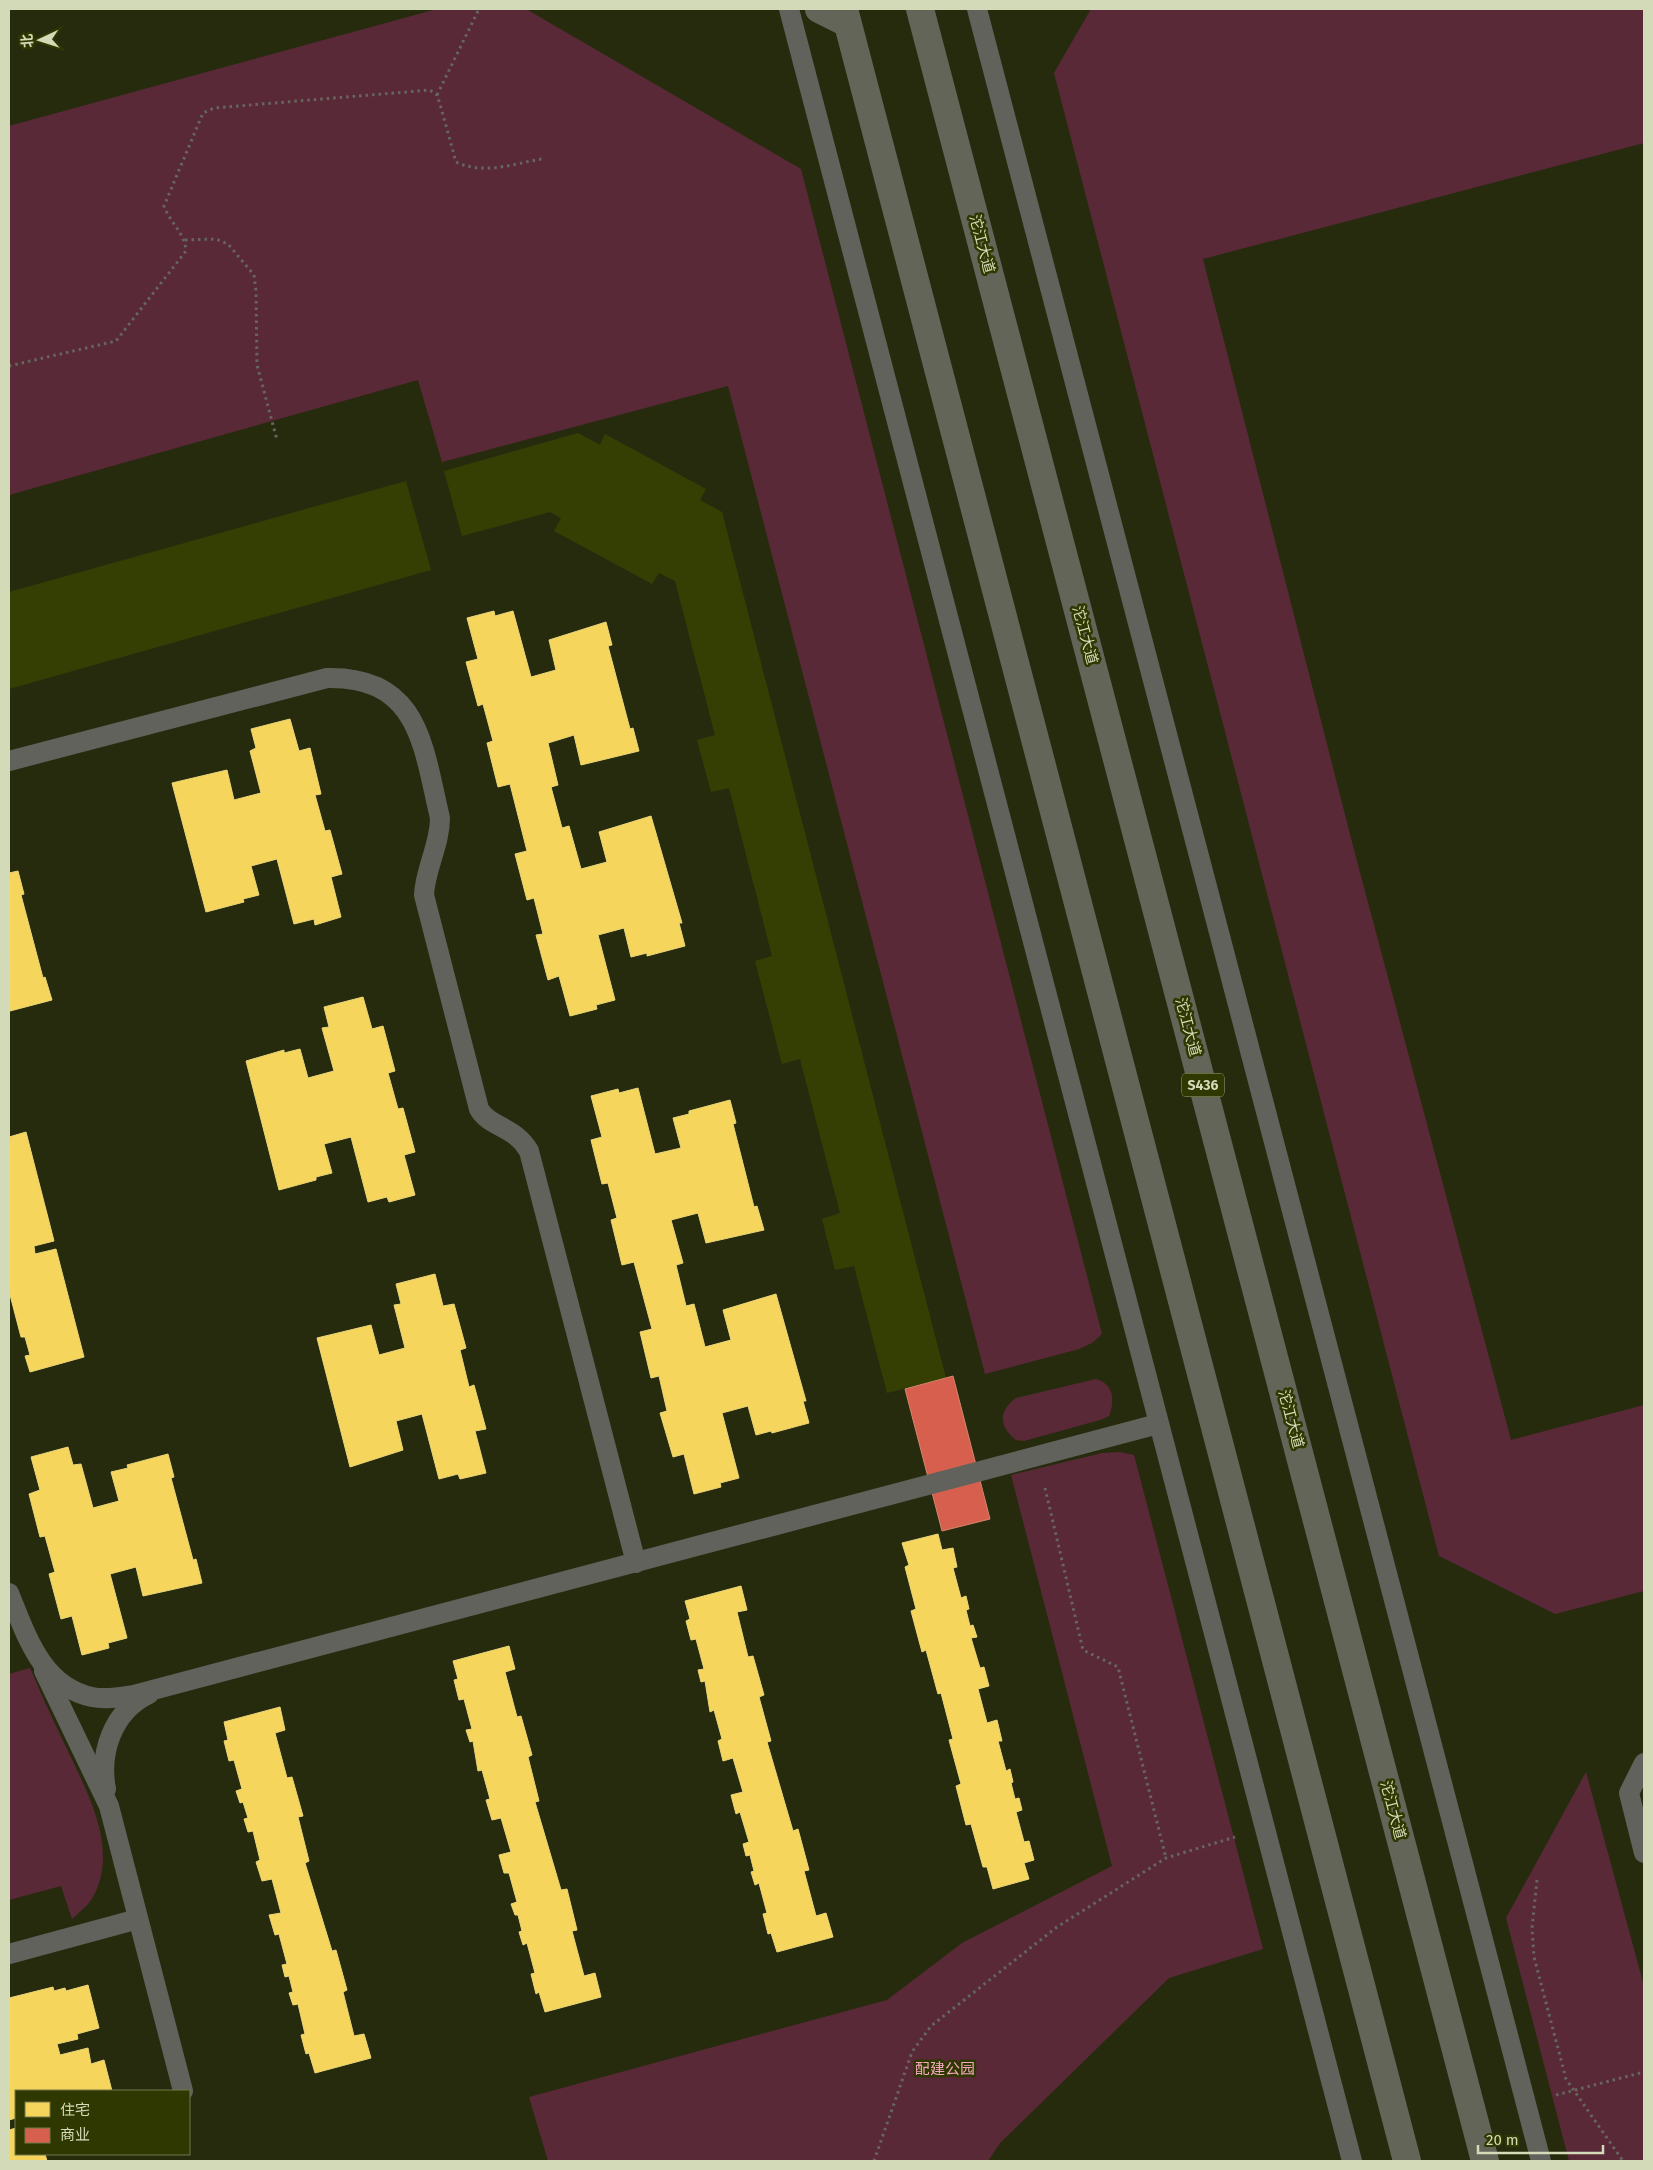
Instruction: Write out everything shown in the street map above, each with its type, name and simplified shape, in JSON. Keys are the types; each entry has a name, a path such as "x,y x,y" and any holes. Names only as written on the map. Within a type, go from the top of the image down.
{"highway":[{"path":"819,9 845,16 1407,2161"},
{"name":"沱江大道","path":"920,9 1486,2161"}],"lane":[{"path":"789,9 1352,2161"},
{"path":"977,9 1541,2161"},
{"path":"9,761 327,678 351,677 370,682 391,695 406,709 415,722 422,739 440,818 440,828 424,883 424,895 479,1109 483,1116 517,1135 529,1152 636,1563"},
{"path":"34,1652 45,1668 59,1681 92,1697 119,1697 161,1688 1158,1424"},
{"path":"9,1593 34,1652 109,1806"},
{"path":"161,1688 135,1703 121,1717 110,1735 104,1755 103,1775 109,1806 183,2090"},
{"path":"1644,1764 1629,1793 1644,1853"},
{"path":"9,1954 138,1919"}],"path":[{"path":"437,95 479,9"},
{"path":"9,366 116,341 186,251 185,240 167,216 164,206 203,113 214,108 430,90 437,95 456,162 468,168 483,170 542,159"},
{"path":"185,240 216,239 228,244 254,275 257,365 277,440"},
{"path":"1037,1457 1083,1650 1118,1667 1166,1858"},
{"path":"874,2161 912,2052 931,2026 1057,1927 1166,1858 1264,1828"},
{"path":"1537,1880 1532,1928 1534,1958 1566,2080 1623,2161"},
{"path":"1548,2097 1644,2072"}],"shaded area":[{"path":"578,433 600,445 605,434 706,489 700,500 722,512 946,1378 887,1393 854,1266 835,1270 822,1219 840,1213 800,1059 782,1064 755,961 772,956 729,788 711,792 697,740 715,735 675,581 659,573 652,584 554,531 561,518 550,512 462,536 444,471"},
{"path":"406,481 431,570 9,689 9,592"}],"green space":[{"path":"437,9 526,9 801,169 1102,1334 1092,1343 1079,1349 985,1374 728,386 442,462 418,380 9,495 9,126"},
{"path":"1091,9 1644,9 1644,143 1203,259 1353,846 1511,1440 1644,1405 1644,1591 1555,1614 1439,1556 1054,73"},
{"path":"1096,1379 1102,1381 1112,1394 1109,1416 1024,1441 1016,1440 1006,1430 1003,1419 1004,1414 1006,1408 1016,1398"},
{"name":"配建公园","path":"1120,1452 1134,1455 1263,1949 1169,1978 1000,2143 988,2161 548,2161 529,2097 887,2000 962,1943 1112,1866 1011,1475 1102,1453"},
{"path":"30,1668 90,1800 102,1839 103,1859 100,1878 93,1897 72,1919 61,1886 9,1900 9,1674"},
{"path":"1586,1772 1644,1986 1644,2161 1569,2161 1506,1918"}],"building: 住宅":[{"path":"494,611 495,616 513,611 531,677 556,670 549,640 606,622 612,645 608,646 630,729 633,728 639,751 581,765 574,735 548,743 558,785 551,787 562,828 569,826 581,869 607,862 599,832 651,816 682,923 679,923 685,946 647,956 647,953 631,957 624,928 598,935 615,1000 596,1005 597,1009 570,1016 559,976 548,980 536,935 543,934 534,898 527,900 515,854 527,851 510,784 498,787 487,743 493,741 483,704 478,706 466,662 478,659 467,618"},
{"path":"290,719 299,751 310,748 321,794 315,795 325,831 330,830 342,874 331,877 341,917 315,925 314,919 294,924 277,859 251,866 259,895 243,899 244,902 206,912 172,783 227,770 234,800 261,793 250,751 256,748 251,729"},
{"path":"18,871 24,894 21,895 43,978 45,977 52,1000 10,1011 9,873"},
{"path":"363,997 372,1029 383,1026 395,1071 388,1073 398,1109 403,1108 415,1152 404,1155 415,1195 389,1202 387,1197 368,1202 351,1137 324,1144 332,1173 316,1177 316,1180 279,1190 246,1061 284,1050 284,1053 300,1049 308,1078 334,1071 322,1028 329,1027 324,1007"},
{"path":"638,1088 655,1154 681,1148 673,1118 689,1114 689,1111 730,1100 736,1123 733,1124 754,1207 757,1206 764,1230 706,1243 698,1213 671,1220 683,1263 676,1265 686,1306 694,1304 705,1347 731,1340 723,1310 776,1294 806,1401 803,1401 809,1423 772,1433 771,1431 756,1435 748,1406 722,1413 739,1478 720,1483 721,1487 694,1494 684,1454 673,1457 660,1413 667,1411 659,1376 651,1378 640,1332 652,1329 634,1262 622,1265 611,1220 617,1218 608,1183 602,1184 591,1140 602,1137 591,1096 618,1089 619,1093"},
{"path":"26,1132 54,1241 34,1246 35,1254 56,1249 84,1357 30,1372 25,1356 30,1355 25,1337 21,1337 9,1291 9,1137"},
{"path":"435,1274 443,1306 454,1304 466,1348 460,1350 469,1387 474,1385 486,1429 475,1431 486,1473 460,1479 458,1474 439,1479 422,1414 396,1421 403,1450 350,1467 317,1338 371,1325 379,1355 405,1348 394,1305 401,1304 396,1284"},
{"path":"68,1447 73,1465 81,1464 93,1508 119,1501 111,1472 128,1468 127,1465 168,1454 174,1477 171,1478 193,1560 196,1559 202,1583 143,1596 136,1567 110,1574 127,1638 108,1643 109,1648 82,1655 72,1616 61,1619 49,1574 55,1572 45,1536 40,1537 29,1494 40,1490 31,1457"},
{"path":"938,1534 942,1550 953,1548 957,1567 953,1568 961,1598 966,1596 969,1609 966,1610 970,1626 973,1625 977,1637 971,1638 980,1668 984,1667 989,1686 978,1689 987,1723 997,1720 1002,1741 998,1741 1006,1771 1010,1769 1015,1799 1019,1798 1022,1810 1016,1812 1024,1842 1029,1841 1034,1860 1024,1863 1029,1879 993,1889 987,1867 983,1867 971,1824 966,1825 956,1786 961,1784 949,1740 953,1739 941,1693 938,1694 926,1650 922,1652 911,1611 916,1609 905,1567 909,1565 902,1543"},
{"path":"741,1586 747,1610 737,1612 748,1657 753,1656 764,1695 759,1697 771,1741 767,1742 793,1831 798,1829 809,1870 804,1871 816,1916 826,1913 833,1937 777,1952 771,1933 768,1934 763,1914 767,1913 759,1883 755,1885 751,1872 754,1871 750,1855 746,1856 743,1844 749,1842 740,1812 736,1814 731,1795 743,1792 733,1758 723,1761 718,1741 722,1739 714,1710 710,1712 705,1681 701,1682 698,1670 704,1669 696,1639 691,1640 686,1621 690,1619 685,1601"},
{"path":"509,1646 515,1669 505,1672 517,1717 521,1716 532,1755 528,1757 539,1801 535,1802 561,1890 567,1889 577,1930 572,1931 584,1976 595,1973 601,1997 545,2012 539,1992 536,1994 531,1974 535,1973 527,1943 523,1945 519,1932 522,1931 518,1915 515,1915 511,1904 517,1902 509,1873 504,1873 499,1855 511,1852 501,1818 492,1820 486,1800 490,1799 482,1770 478,1771 473,1741 470,1742 466,1730 472,1729 464,1699 459,1700 454,1680 458,1679 453,1661"},
{"path":"280,1707 285,1730 275,1733 287,1778 292,1777 303,1816 298,1817 309,1861 305,1863 332,1951 336,1950 347,1990 343,1992 354,2036 364,2034 371,2058 315,2073 309,2053 306,2054 301,2035 305,2034 298,2004 293,2005 289,1993 293,1992 289,1976 285,1977 282,1965 287,1964 279,1934 275,1935 269,1915 281,1913 272,1879 262,1881 256,1862 260,1860 253,1831 248,1832 244,1819 248,1818 243,1802 240,1803 236,1791 242,1789 234,1760 229,1761 224,1741 228,1740 224,1722"},
{"path":"88,1985 99,2028 77,2034 78,2039 57,2044 60,2055 88,2048 91,2064 104,2060 112,2090 15,2090 15,2118 9,2120 9,1998 53,1987 54,1991 65,1988 66,1991"},
{"path":"15,2128 15,2155 45,2155 47,2161 9,2161 9,2130"}],"building: 商业":[{"path":"953,1376 990,1519 942,1531 905,1389"}]}
